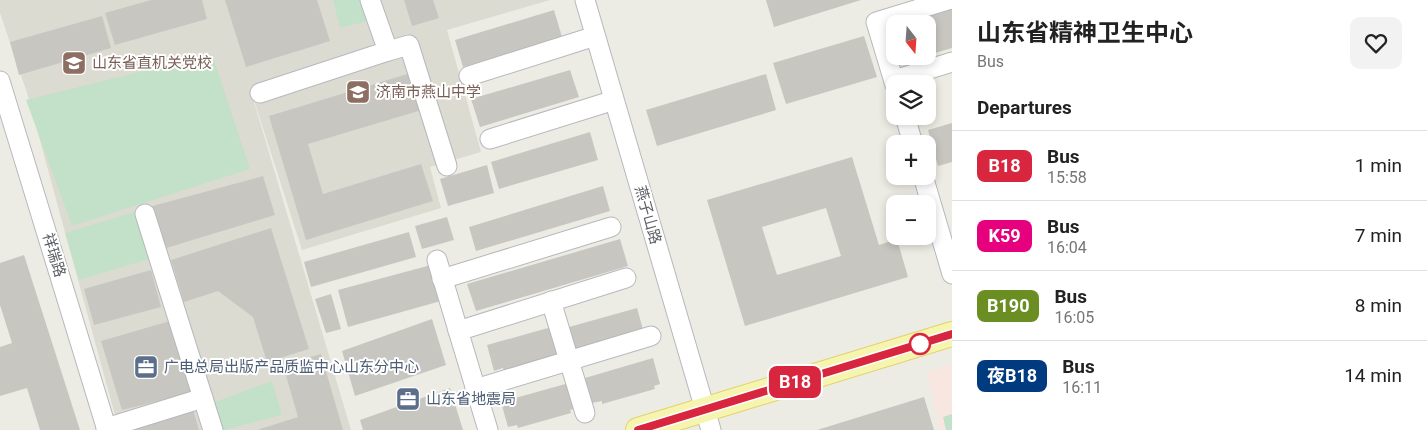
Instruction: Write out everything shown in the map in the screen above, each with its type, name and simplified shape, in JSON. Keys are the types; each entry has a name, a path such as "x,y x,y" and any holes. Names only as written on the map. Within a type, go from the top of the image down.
{"main road":[{"path":"638,430 703,421 952,334"}],"street":[{"path":"370,0 388,51"},
{"name":"燕子山路","path":"575,0 703,421"},
{"name":"燕子山路","path":"585,0 703,421"},
{"path":"892,75 876,22 948,0"},
{"path":"470,76 586,39"},
{"path":"260,93 409,45 447,166"},
{"path":"914,75 952,62"},
{"name":"祥瑞路","path":"0,81 107,429"},
{"path":"490,139 605,103"},
{"path":"926,185 952,274"},
{"path":"145,214 212,430"},
{"path":"442,279 611,227"},
{"path":"437,260 488,430"},
{"path":"458,331 626,278"},
{"path":"551,301 586,413"},
{"path":"475,389 651,336"},
{"path":"107,429 202,398"}],"shaded area":[{"path":"0,0 550,0 447,30 481,152 430,167 441,208 302,250 247,78 351,430 119,430 27,93 0,13"},
{"path":"952,364 952,430 940,430 927,372"}],"green space":[{"path":"333,0 363,0 368,21 340,28"},
{"path":"212,54 250,169 72,226 26,100"},
{"path":"137,211 152,258 79,280 65,233"},
{"path":"272,381 282,415 219,430 212,403"},
{"path":"952,414 952,430 946,430 943,417"}],"building":[{"path":"151,0 202,0 207,19 115,45 105,13"},
{"path":"225,0 317,0 330,41 246,67"},
{"path":"404,0 433,0 439,18 412,26"},
{"path":"766,0 861,0 774,27"},
{"path":"952,8 952,48 936,53 936,15 930,15"},
{"path":"554,10 562,37 463,67 455,40"},
{"path":"102,16 111,48 19,75 10,42"},
{"path":"864,36 877,77 786,104 773,63"},
{"path":"570,70 579,97 480,127 471,99"},
{"path":"414,72 425,109 308,144 323,194 421,164 433,201 306,240 269,116"},
{"path":"766,74 776,110 657,146 646,110"},
{"path":"952,123 952,162 938,166 936,159 936,135 929,135 928,130"},
{"path":"590,132 598,160 499,189 491,162"},
{"path":"852,157 879,245 886,243 886,245 899,245 908,277 745,326 707,200","holes":["826,208 841,256 777,275 762,227"]},
{"path":"487,165 494,193 448,206 440,179"},
{"path":"263,176 275,215 163,249 149,207"},
{"path":"603,186 610,211 476,251 469,227"},
{"path":"447,217 454,240 422,249 415,226"},
{"path":"271,228 309,349 267,362 253,317 218,291 184,302 171,260"},
{"path":"409,232 416,257 311,287 304,262"},
{"path":"620,239 628,266 476,311 467,284"},
{"path":"24,255 80,430 40,430 27,388 0,396 0,347 12,343 0,305 0,263"},
{"path":"431,265 441,301 348,327 338,290"},
{"path":"151,270 161,307 94,325 84,289"},
{"path":"331,294 341,329 326,333 315,299"},
{"path":"637,308 644,333 576,353 569,327"},
{"path":"432,319 446,365 355,396 342,351"},
{"name":"广电总局出版产品质监中心山东分中心","path":"170,321 191,393 122,410 101,341"},
{"path":"555,326 562,351 556,353 557,356 504,371 503,368 494,371 487,345"},
{"path":"321,354 343,430 257,430 298,417 283,365"},
{"path":"653,358 660,384 654,386 655,389 602,404 602,401 592,403 585,378"},
{"path":"569,383 576,408 570,410 571,413 518,428 517,425 508,427 501,402"},
{"path":"450,388 463,430 363,430 360,420"},
{"path":"924,397 934,430 817,430"},
{"path":"193,409 199,430 125,430"}],"bus line":[{"name":"B18","path":"638,430 952,334"}],"place":[{"name":"山东省直机关党校","path":"74,63"},
{"name":"济南市燕山中学","path":"358,92"},
{"name":"广电总局出版产品质监中心山东分中心","path":"146,367"},
{"name":"山东省地震局","path":"408,399"}]}
